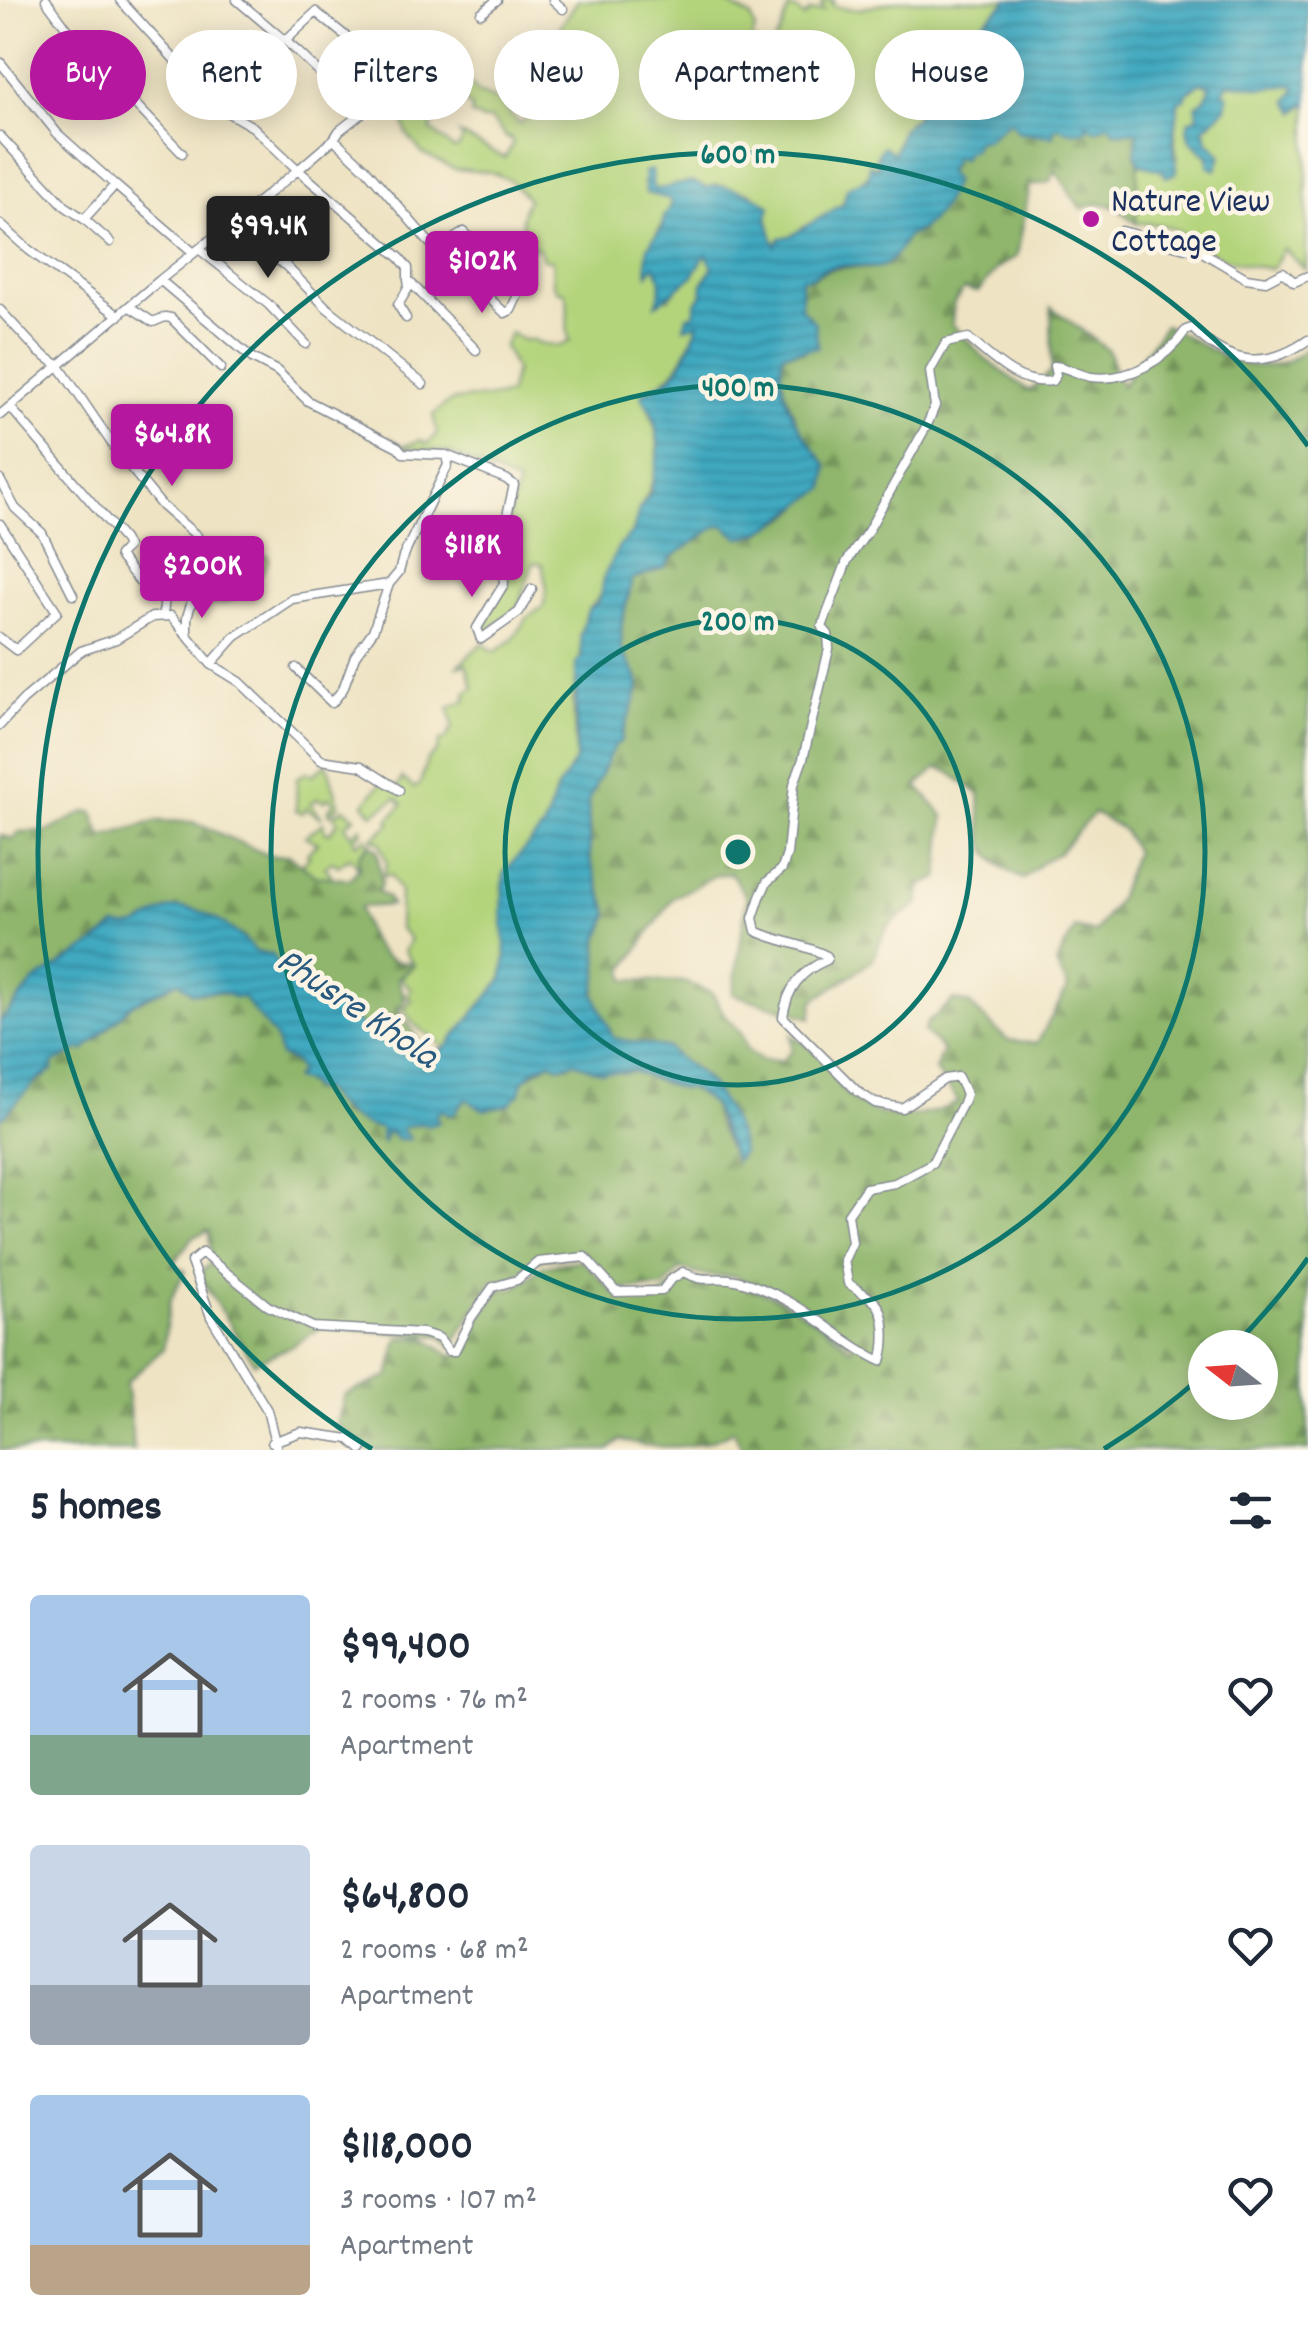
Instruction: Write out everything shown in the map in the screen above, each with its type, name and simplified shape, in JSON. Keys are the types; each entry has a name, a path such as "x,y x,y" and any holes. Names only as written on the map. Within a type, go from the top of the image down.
{"street":[{"path":"46,0 80,46 182,153"},
{"path":"120,0 218,107 252,126 400,258 408,268 409,288 398,305 406,318"},
{"path":"237,0 273,30"},
{"path":"481,13 497,0"},
{"path":"552,0 563,9"},
{"path":"297,30 316,12 338,30"},
{"path":"297,52 317,71"},
{"path":"0,62 57,133 115,185 268,304 306,344"},
{"path":"0,415 334,140 338,131 352,120"},
{"path":"0,136 65,206 110,242"},
{"path":"334,140 355,157 410,222 504,313 511,310 522,286 464,232 438,249"},
{"path":"84,218 115,185"},
{"path":"0,224 120,316"},
{"path":"229,225 286,266 326,307 423,384"},
{"path":"1122,230 1204,253 1246,278 1266,281 1283,272 1294,282 1308,276"},
{"path":"160,280 252,358 277,371 308,401 403,453 446,455 506,478 514,485 501,542 504,584 477,628 482,639 519,612 532,589"},
{"path":"408,280 476,350"},
{"path":"130,307 153,322 170,318 221,368"},
{"path":"0,310 39,352 59,366 128,465 162,506 197,536 205,560 187,616 187,632"},
{"path":"362,1450 348,1439 301,1432 274,1446 267,1410 202,1298 190,1262 202,1253 268,1306 313,1327 423,1333 439,1338 449,1351 456,1351 471,1318 493,1287 518,1280 538,1262 585,1256 616,1292 662,1291 670,1280 684,1272 703,1281 738,1281 788,1301 854,1348 881,1361 885,1348 882,1313 876,1303 848,1283 844,1260 852,1243 848,1214 866,1188 895,1183 932,1163 963,1103 964,1086 958,1076 945,1080 902,1108 875,1103 857,1091 783,1017 786,994 798,978 828,956 812,947 779,942 756,932 753,918 768,882 782,869 787,854 794,784 829,649 828,634 822,626 847,560 868,531 927,425 935,406 930,371 946,343 968,338 1003,365 1036,383 1052,380 1056,375 1054,366 1089,377 1140,369 1156,362 1192,328 1229,355 1252,360 1266,361 1293,351 1308,340"},
{"path":"10,407 123,539 127,547 119,556 127,569 139,581 151,578 161,589 166,604 162,615"},
{"path":"296,668 332,703 343,689 356,656 372,631 388,584 399,572 402,557 448,464 446,455"},
{"path":"0,480 15,508 42,533 73,596"},
{"path":"0,524 4,537 57,612 16,650 0,638"},
{"path":"211,664 235,637 292,599 388,584"},
{"path":"0,725 22,700 80,651 116,639 162,615 177,620 211,664 240,682 321,760 360,766 399,790"}],"green space":[{"path":"578,0 721,0 751,17 755,30 639,30 639,120 855,120 855,30 781,30 789,8 804,18 809,12 824,10 824,0 834,0 832,5 852,9 903,0 1008,0 974,30 875,30 875,120 913,120 902,129 893,155 879,162 843,204 780,238 775,248 767,217 752,193 692,183 653,189 650,173 643,184 670,199 672,205 648,262 648,272 654,265 661,275 661,293 669,298 692,277 706,253 713,267 702,284 703,294 694,315 699,321 684,356 672,373 642,395 657,438 653,479 634,530 620,546 602,590 588,610 573,701 576,760 557,789 544,827 502,888 506,957 502,980 444,1049 413,1023 404,1007 412,1000 407,995 411,989 401,978 414,965 404,951 410,939 399,927 400,892 391,875 384,876 387,863 380,842 372,839 390,824 388,820 403,804 396,798 373,814 364,804 382,782 398,787 402,778 414,788 420,784 427,760 437,752 440,741 446,739 453,726 449,708 467,699 466,692 474,688 466,664 458,666 482,643 495,652 512,640 527,618 543,607 547,590 542,564 534,562 517,609 483,633 481,624 505,584 503,537 518,484 449,452 405,448 388,437 404,446 421,440 427,444 437,434 433,415 447,403 509,394 515,370 504,346 510,333 536,343 560,346 570,341 567,298 553,283 552,260 543,259 539,248 530,248 524,230 522,213 528,199 510,180 491,172 455,169 422,153 407,134 404,120 435,120 430,129 453,149 462,140 459,134 505,158 513,143 511,137 508,139 491,119 474,116 474,88 494,99 494,120 516,120 520,124 524,120 619,120 619,30 558,30"},
{"path":"1201,82 1211,86 1189,140 1216,170 1204,128 1226,108 1228,95 1222,92 1229,83 1263,88 1293,85 1296,112 1307,103 1306,270 1284,249 1272,269 1251,266 1217,255 1173,228 1136,223 1135,155 1140,164 1178,159 1178,101"},
{"path":"1009,121 1031,133 1052,136 1054,128 1086,122 1095,129 1109,124 1115,132 1139,132 1136,223 1104,204 1081,209 1056,171 1049,182 1030,185 1017,256 998,268 978,292 964,289 954,302 952,324 985,359 1029,391 1052,371 1051,307 1108,350 1121,386 1165,325 1218,354 1254,366 1290,360 1308,347 1308,1450 743,1450 733,1430 693,1445 648,1445 620,1440 609,1450 369,1450 343,1428 336,1428 345,1395 389,1376 398,1338 426,1337 449,1355 460,1354 499,1290 517,1287 543,1266 582,1260 619,1298 661,1296 685,1276 706,1283 737,1283 798,1310 851,1349 854,1345 792,1301 734,1276 706,1276 681,1269 663,1288 617,1289 585,1254 535,1260 514,1278 493,1280 451,1347 441,1336 321,1327 294,1345 254,1363 198,1274 211,1263 209,1231 192,1237 173,1265 185,1271 170,1301 163,1349 126,1382 134,1450 0,1450 0,1120 37,1080 45,1077 52,1063 98,1038 132,1004 168,988 170,983 179,980 192,993 243,997 276,1039 280,1056 295,1062 299,1072 295,1078 322,1089 341,1111 380,1128 383,1140 387,1130 409,1138 403,1127 439,1121 436,1115 445,1109 518,1083 551,1062 560,1067 574,1062 622,1073 633,1071 677,1088 692,1089 712,1104 716,1122 735,1161 725,1113 708,1082 668,1048 613,1038 593,994 598,977 598,942 609,914 590,860 588,800 614,746 621,741 638,689 621,638 632,579 664,568 672,557 717,526 757,535 792,514 803,502 827,466 799,429 779,376 783,353 805,351 815,323 801,308 801,277 811,279 826,271 885,263 906,237 922,230 954,157 977,139 986,140","holes":["937,768 979,794 983,836 990,855 1023,879 1058,853 1094,813 1123,830 1135,852 1118,899 1095,933 1075,928 1056,964 1068,987 1037,1043 1007,1040 969,1004 954,1000 927,1023 924,1032 943,1050 935,1070 959,1102 914,1115 869,1110 844,1091 820,1054 791,1035 792,1050 782,1061 762,1060 748,1051 741,1033 712,993 685,982 626,980 624,970 673,898 716,875 731,873 747,898 733,994 811,1018 814,1000 872,961 887,927 919,903 920,886 939,878 944,816 917,786"]},
{"path":"237,549 243,552 237,566 243,568 250,553 259,560 266,555 269,558 257,579 230,601 197,602 209,558 226,569"},
{"path":"327,763 339,805 330,814 334,802 329,797 324,802 319,798 311,803 322,818 306,808 302,813 296,810 297,778 307,772 313,775"},
{"path":"344,808 355,817 345,825 352,835 361,827 363,831 354,839 357,844 366,837 370,844 359,855 359,868 350,857 338,866 333,861 325,867 331,874 329,879 316,876 301,865 318,843 305,836 324,823 325,831 330,833 338,822 334,815"},
{"path":"84,812 93,812 102,837 157,821 193,822 270,856 289,855 316,876 350,879 359,868 359,855 370,844 377,850 382,882 378,892 391,905 360,907 362,917 369,937 381,953 389,959 410,963 411,967 398,978 405,999 399,1011 428,1053 407,1051 389,1039 375,1037 328,998 292,979 263,952 256,952 243,937 215,920 149,919 132,929 115,926 35,981 0,1021 0,835 13,839 19,832 49,831"}],"water":[{"path":"1008,0 1308,0 1308,105 1305,103 1296,112 1288,101 1296,89 1293,85 1263,88 1228,83 1223,92 1228,95 1226,108 1204,128 1207,140 1221,155 1216,170 1208,166 1208,156 1187,132 1189,121 1198,117 1196,105 1205,99 1211,86 1201,82 1178,101 1176,173 1166,177 1162,171 1140,164 1135,155 1138,132 1115,132 1109,124 1095,130 1086,123 1087,130 1083,131 1054,128 1053,136 1020,133 1009,121 986,140 977,140 963,159 954,158 947,173 954,181 936,215 906,237 890,261 874,267 831,267 801,278 801,308 815,323 818,347 783,353 781,369 792,414 827,466 825,489 752,535 739,538 724,525 717,526 672,557 664,568 632,579 621,638 638,690 621,741 614,746 588,801 590,860 609,914 598,942 594,993 613,1038 668,1048 707,1081 737,1133 742,1152 735,1162 712,1104 692,1089 677,1088 633,1071 602,1072 574,1062 560,1067 551,1062 535,1069 509,1104 484,1110 466,1099 453,1115 442,1110 436,1115 439,1122 404,1127 410,1139 398,1139 387,1130 382,1143 380,1128 354,1120 322,1089 314,1090 306,1082 294,1079 299,1072 295,1062 280,1056 276,1039 243,997 220,992 192,993 178,981 132,1004 84,1051 53,1063 53,1070 37,1080 0,1120 0,1022 35,981 116,926 137,926 178,908 216,919 256,952 272,954 292,979 328,998 375,1037 389,1039 415,1055 444,1049 502,980 506,957 504,872 544,827 557,789 576,760 576,664 582,657 580,635 588,610 599,601 605,574 619,546 633,532 639,509 651,493 659,447 654,416 641,395 668,379 683,361 699,323 684,327 687,316 694,315 703,294 702,284 713,267 706,254 692,277 656,305 660,279 654,265 648,274 647,252 672,204 670,199 646,193 644,172 651,170 653,189 693,183 705,188 739,190 756,197 770,206 767,218 775,246 780,238 843,204 847,188 869,177 869,164 876,169 876,158 883,146 894,154 902,128 913,120 1024,120 1024,30 974,30"}],"place":[{"name":"Nature View Cottage","path":"1091,219"}],"water label":[{"name":"Phusre Khola","path":"359,1006"}]}
